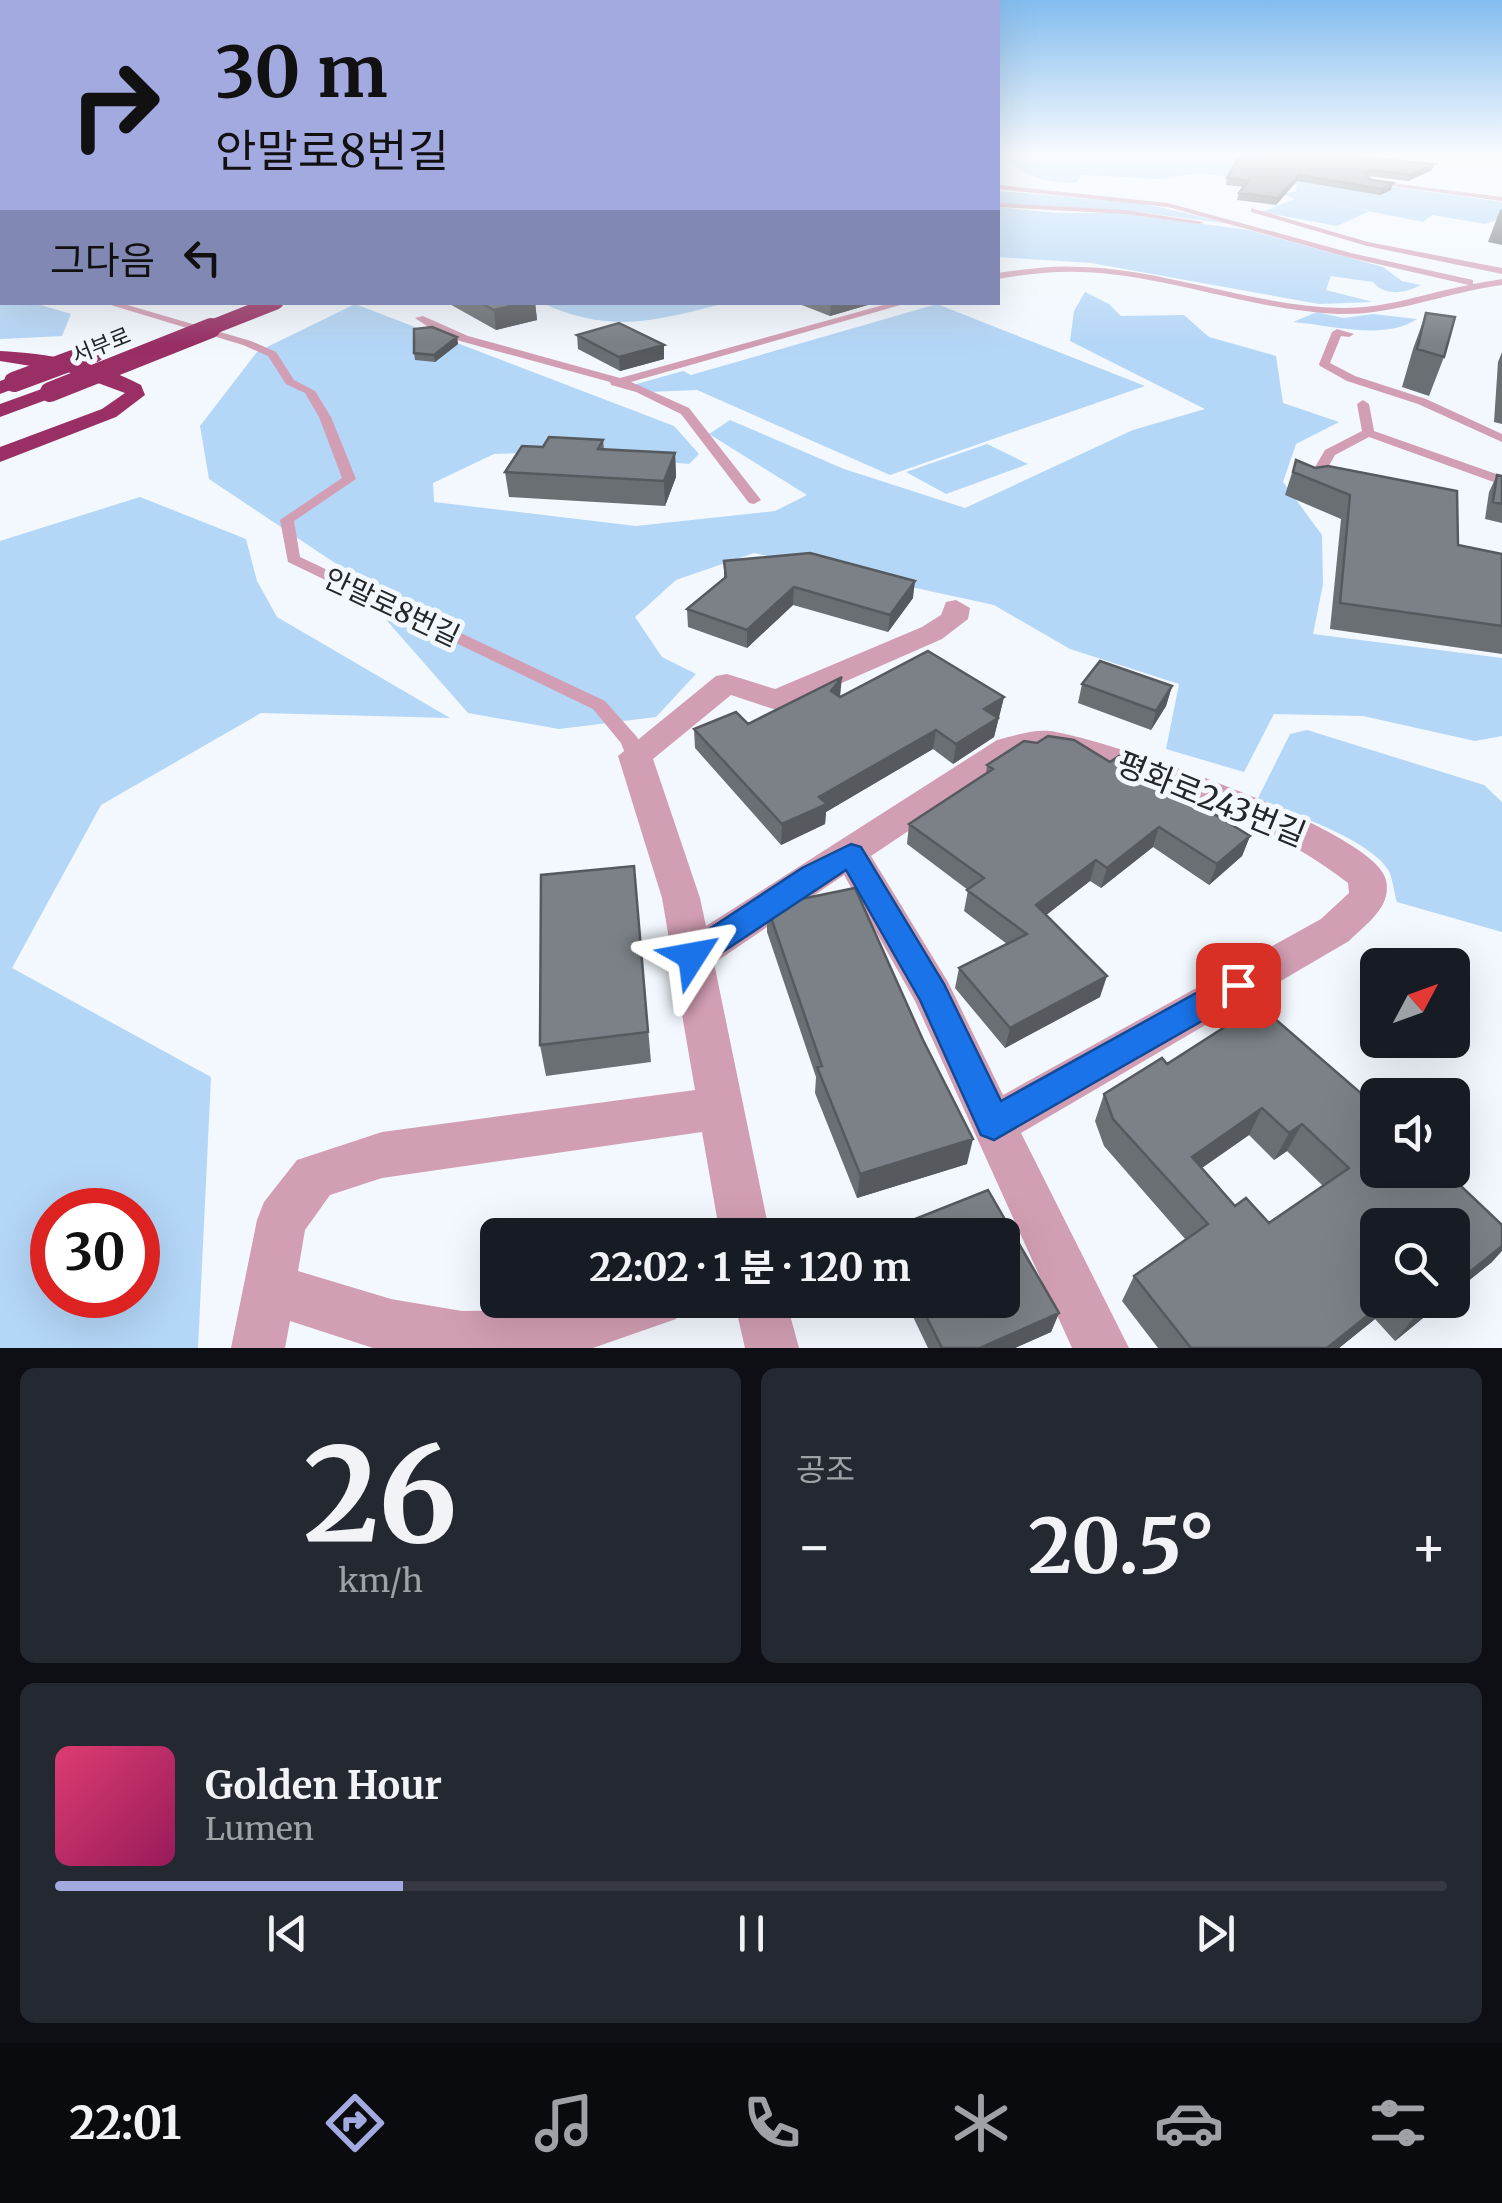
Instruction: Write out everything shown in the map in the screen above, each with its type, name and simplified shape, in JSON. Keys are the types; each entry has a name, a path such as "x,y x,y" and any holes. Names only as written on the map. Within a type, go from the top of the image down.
{"highway":[{"name":"서부로","path":"7,385 221,305"},
{"name":"서부로","path":"0,411 268,305"},
{"path":"0,356 36,360 120,382 134,389 136,395 109,414 0,455"}],"street":[{"path":"635,756 727,683 776,700 932,632 954,619 956,608"},
{"name":"평화로243번길","path":"692,956 1009,748 1044,741 1080,747 1294,827 1338,852 1367,877 1368,898 1335,930 994,1124"},
{"name":"안말로8번길","path":"635,756 676,880 692,956"},
{"path":"851,854 933,994 1075,1302 1102,1348"},
{"path":"692,956 742,1218"},
{"path":"258,1348 282,1220 314,1177 382,1155 720,1108"},
{"path":"269,1288 432,1335 492,1337 577,1329 607,1318"},
{"path":"764,1318 772,1348"}],"lane":[{"path":"1176,218 1255,227"},
{"path":"1217,218 1364,259 1476,283"},
{"path":"1280,218 1367,244 1502,271"},
{"path":"1000,276 1042,268 1100,271 1258,301 1340,311 1394,307 1458,287 1502,282"},
{"path":"1458,287 1502,289"},
{"name":"안말로8번길","path":"115,305 247,343 272,354 290,382 309,391 325,417 349,479 287,520 293,560 598,705 630,741 635,756"},
{"path":"616,383 895,305"},
{"path":"420,318 447,333 616,383 685,411 754,500"},
{"path":"1349,334 1337,332 1324,364 1355,382 1435,408 1452,419 1502,438"},
{"path":"1363,404 1368,433"},
{"path":"1312,484 1330,453 1368,433 1502,480"}],"shaded area":[{"path":"1000,218 1158,218 1248,230 1383,267 1402,281 1421,285 1390,292 1373,282 1331,276 1326,290 1373,302 1319,304 1091,263 1000,257"},
{"path":"1184,218 1205,218 1231,224"},
{"path":"1294,218 1354,218 1337,226"},
{"path":"1449,218 1502,218 1485,224"},
{"path":"1085,292 1109,304 1121,316 1184,315 1209,337 1276,356 1283,403 1339,422 1296,444 1283,482 1322,535 1323,584 1313,634 1502,658 1502,736 1475,741 1363,716 1274,714 1244,772 1166,749 1179,684 1070,649 994,605 754,553 676,580 635,617 662,657 696,674 656,717 559,729 468,713 338,565 209,479 200,426 257,352 358,305 674,426 699,454 689,464 557,452 494,454 433,483 434,502 636,526 775,511 807,495 709,434 730,420 844,469 965,508 1133,430 1205,409 1070,341 1074,311"},
{"path":"0,305 41,305 71,314 62,336 0,339"},
{"path":"547,305 718,305 634,321 613,322"},
{"path":"940,305 1145,386 890,475 697,390 648,392 633,385 683,371 691,375"},
{"path":"1317,312 1343,318 1373,314 1417,319 1404,326 1373,330 1293,322"},
{"path":"987,444 1028,464 946,494 906,472"},
{"path":"140,497 246,539 257,581 277,617 450,718 261,713 101,805 12,968 211,1077 198,1348 0,1348 0,541"},
{"path":"1307,730 1484,785 1502,802 1502,932 1397,902 1389,871 1365,849 1329,828 1257,800 1290,734"}],"building":[{"path":"485,305 514,305 494,310"},
{"path":"1426,313 1455,317 1444,357 1417,349"},
{"path":"619,323 664,345 619,357 577,335"},
{"path":"432,327 457,337 434,355 414,353 414,329"},
{"path":"549,437 603,440 598,449 675,453 664,481 505,472 522,446 543,447"},
{"path":"1296,460 1315,468 1328,466 1457,491 1458,545 1502,554 1502,626 1340,603 1350,495 1293,472"},
{"path":"1497,475 1502,476 1502,504 1493,502"},
{"path":"810,553 915,581 890,615 794,587 747,630 687,609 726,577 724,561"},
{"path":"928,651 1004,697 984,709 998,718 956,744 936,730 819,797 827,804 782,824 694,729 736,712 748,724 842,677 831,691 840,697"},
{"path":"1100,661 1172,686 1156,711 1082,684"},
{"path":"1048,736 1074,740 1110,762 1119,756 1250,836 1217,864 1159,827 1107,868 1096,860 1036,905 1107,976 1010,1028 959,968 1027,934 967,890 984,878 909,824 993,769 987,765 1024,741 1037,743"},
{"path":"634,866 648,1032 540,1045 541,875"},
{"path":"855,888 923,1040 973,1139 860,1174 817,1067 822,1066 767,906"},
{"path":"1259,1005 1360,1092 1360,1188 1463,1188 1502,1225 1502,1246 1470,1272 1470,1208 1360,1208 1360,1318 1364,1318 1327,1348 1191,1348 1134,1276 1208,1224 1113,1119 1104,1094 1162,1058 1167,1064","holes":["1262,1108 1289,1133 1302,1124 1349,1168 1269,1223 1246,1198 1235,1206 1192,1157"]},
{"path":"988,1190 1004,1218 918,1218"},
{"path":"1020,1245 1059,1313 980,1348 942,1348 927,1318 1020,1318"}],"route":[{"path":"692,956 812,875 851,854 933,994 994,1124 1238,985"}]}
